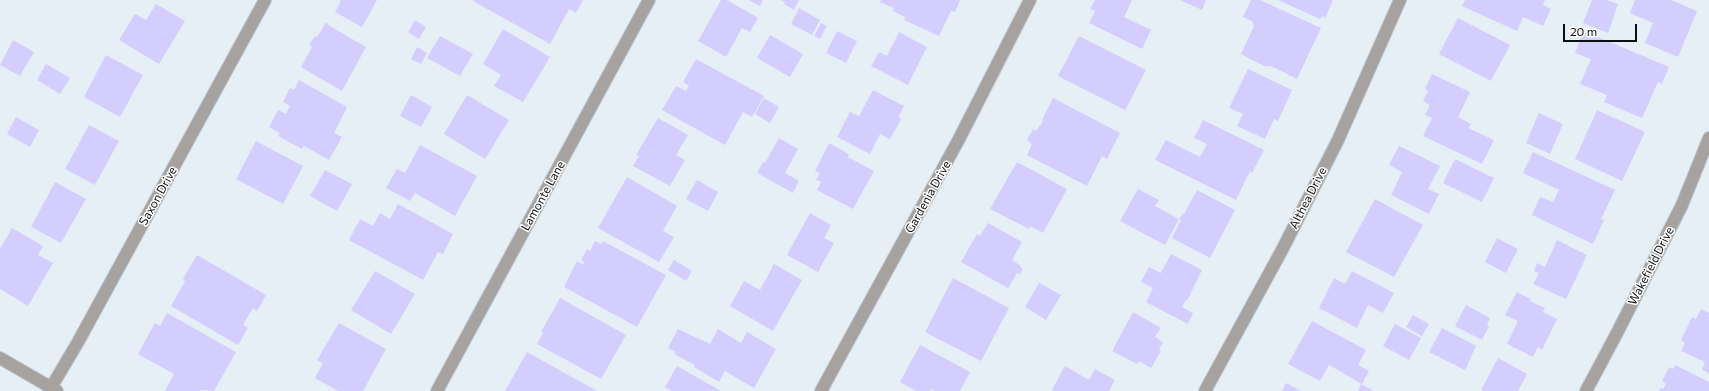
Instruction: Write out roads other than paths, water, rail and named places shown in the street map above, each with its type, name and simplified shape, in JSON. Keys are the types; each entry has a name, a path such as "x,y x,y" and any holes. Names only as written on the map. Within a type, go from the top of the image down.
{"street":[{"name":"Saxon Drive","path":"52,390 265,0"},
{"name":"Lamonte Lane","path":"437,391 650,0"},
{"name":"Gardenia Drive","path":"822,391 958,141 1030,0"},
{"name":"Althea Drive","path":"1205,391 1282,250 1338,140 1400,0"},
{"name":"Wakefield Drive","path":"1586,391 1617,334 1682,205 1709,138"},
{"path":"0,358 52,390"}]}
